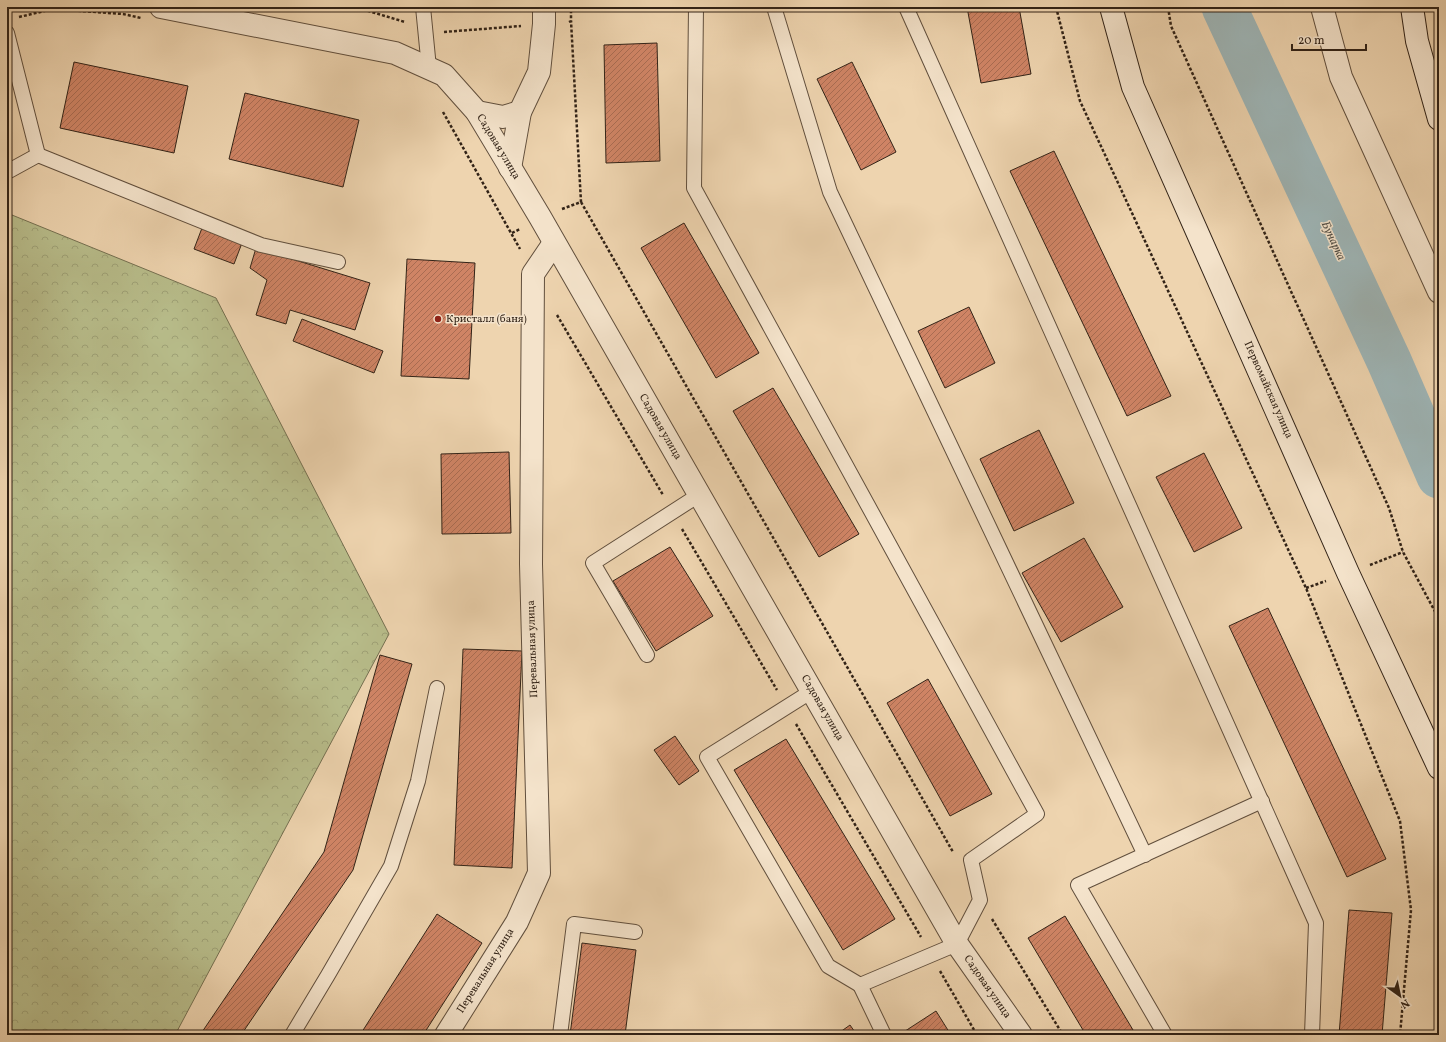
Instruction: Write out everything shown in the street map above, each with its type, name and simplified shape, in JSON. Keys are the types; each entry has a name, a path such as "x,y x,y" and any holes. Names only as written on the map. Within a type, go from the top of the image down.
{"street":[{"name":"Первомайская улица","path":"1111,7 1133,87 1348,573 1439,768"},
{"path":"1322,7 1341,77 1439,292"},
{"path":"1412,7 1417,41 1439,119"},
{"name":"Садовая улица","path":"154,13 395,53 444,75 477,112 540,217 956,944 1021,1035"},
{"path":"510,168 520,112 539,72 544,16"},
{"path":"477,112 503,116 520,112"},
{"path":"533,274 554,243"},
{"name":"Перевальная улица","path":"446,1035 517,922 539,873 531,564 533,274"}],"lane":[{"path":"423,7 429,68"},
{"path":"696,7 694,188 1037,814 971,860 980,900 956,944 860,985"},
{"path":"774,7 830,192 1145,854"},
{"path":"906,7 1316,922 1312,1035"},
{"path":"7,33 38,154"},
{"path":"7,172 38,154"},
{"path":"38,154 262,245 338,262"},
{"path":"648,655 593,563 699,495"},
{"path":"292,1035 328,976 391,866 418,781 437,688"},
{"path":"812,691 707,757 828,966 860,985 884,1035"},
{"path":"1165,1035 1078,885 1262,801"},
{"path":"560,1035 574,924 635,932"}],"path":[{"path":"348,7 365,10 436,33 544,16 570,22"},
{"path":"571,7 570,22 582,202 956,858"},
{"path":"1056,7 1080,101 1306,588 1400,821 1411,910 1400,1035"},
{"path":"1168,7 1171,26 1390,508 1403,552 1439,619"},
{"path":"15,18 52,9 123,14 154,13"},
{"path":"442,110 533,274"},
{"path":"512,234 540,217 582,202"},
{"path":"557,314 977,1035"},
{"path":"980,900 1063,1035"}],"green space":[{"path":"12,215 216,298 389,634 175,1035 7,1035 7,218"}],"building":[{"path":"967,7 1019,7 1031,74 981,83"},
{"path":"657,43 660,161 606,163 604,45"},
{"path":"74,62 188,86 174,153 60,128"},
{"path":"852,62 896,152 861,170 817,79"},
{"path":"245,93 359,120 343,187 229,159"},
{"path":"1054,151 1171,396 1127,416 1010,171"},
{"path":"684,223 759,353 716,378 641,248"},
{"path":"202,228 242,243 234,264 194,249"},
{"path":"256,248 370,283 355,330 290,310 286,324 256,315 267,280 250,268"},
{"name":"Кристалл (баня)","path":"407,259 475,263 469,379 401,376"},
{"path":"969,307 995,363 945,388 918,331"},
{"path":"302,319 383,351 374,373 293,341"},
{"path":"773,388 859,534 819,557 733,411"},
{"path":"1039,430 1074,503 1014,531 980,459"},
{"path":"509,452 511,533 442,534 441,454"},
{"path":"1204,453 1242,528 1194,552 1156,477"},
{"path":"1084,538 1123,607 1061,642 1022,573"},
{"path":"670,547 713,616 656,651 613,581"},
{"path":"1268,608 1386,859 1347,877 1229,626"},
{"path":"463,649 522,651 512,868 454,865"},
{"path":"380,655 412,664 353,870 241,1035 200,1035 324,852"},
{"path":"928,679 992,794 950,816 887,703"},
{"path":"675,736 699,771 679,785 654,750"},
{"path":"786,739 895,919 843,950 734,770"},
{"path":"1349,910 1392,913 1382,1035 1339,1035"},
{"path":"437,914 482,943 423,1035 360,1035"},
{"path":"1065,916 1136,1035 1086,1035 1028,938"},
{"path":"582,943 636,950 625,1035 570,1035"},
{"path":"936,1011 951,1035 899,1035"},
{"path":"850,1025 857,1035 836,1035"}],"waterway":[{"name":"Бунарка","path":"1224,7 1389,361 1439,476"}],"place":[{"name":"Кристалл (баня)","path":"438,319"}]}
